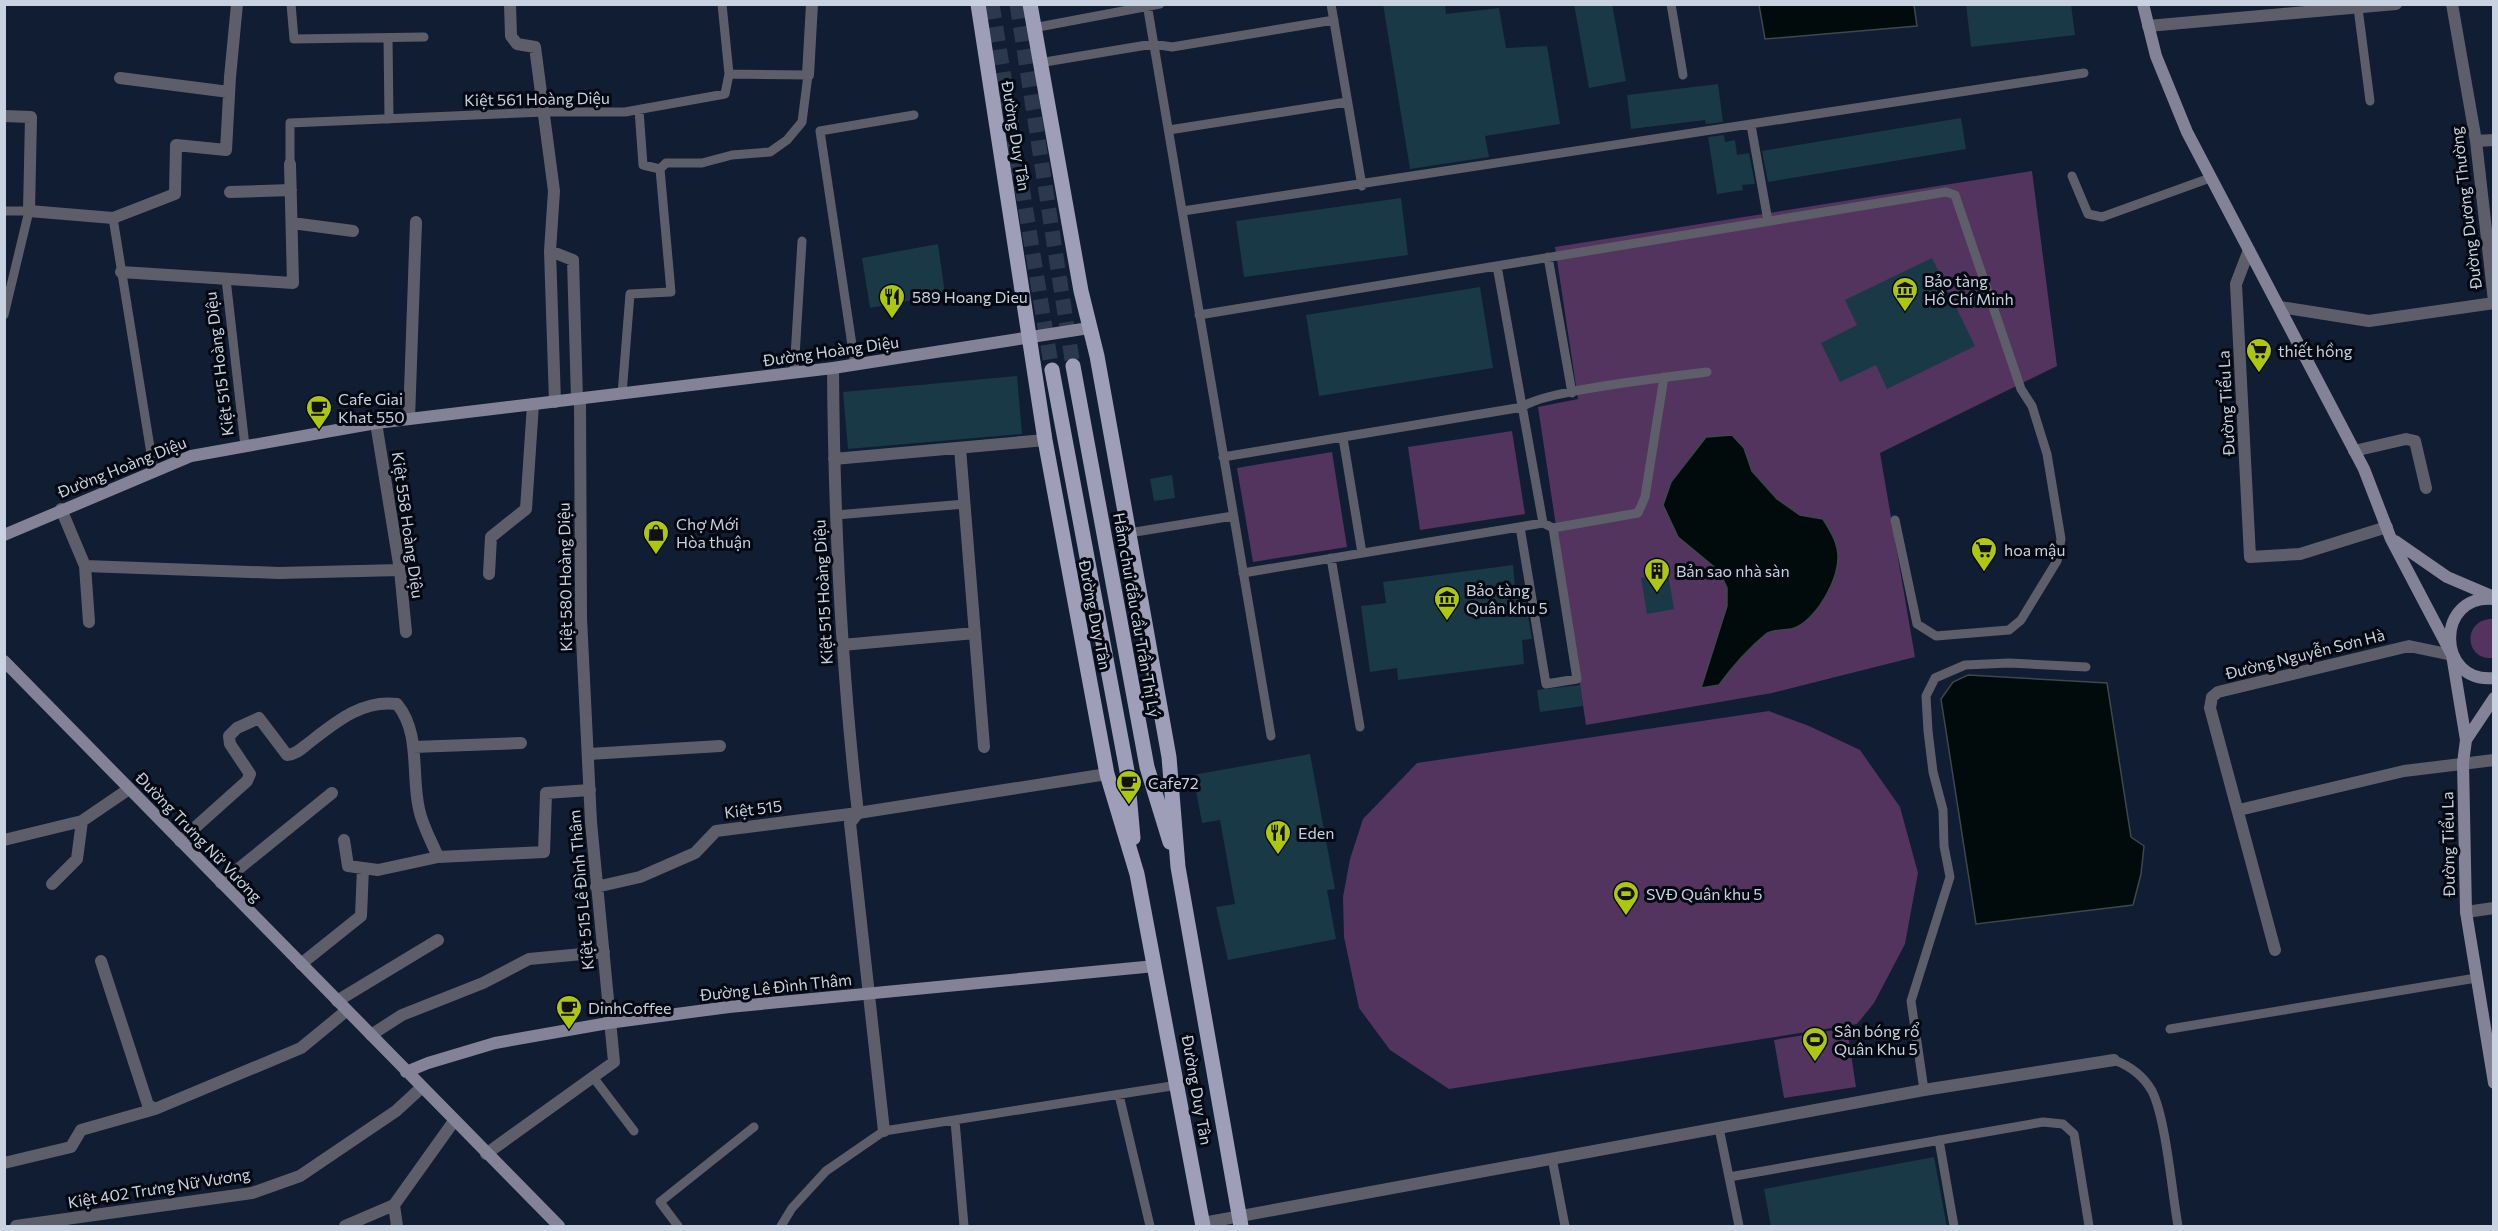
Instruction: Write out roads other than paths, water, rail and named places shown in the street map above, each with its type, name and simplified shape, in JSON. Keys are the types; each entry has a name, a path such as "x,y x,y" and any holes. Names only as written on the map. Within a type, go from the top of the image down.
{"main road":[{"name":"Đường Duy Tân","path":"978,4 1045,440 1107,774 1137,874 1203,1225"},
{"name":"Đường Duy Tân","path":"1030,4 1089,328 1097,356 1169,757 1178,867 1240,1221"},
{"name":"Đường Tiểu La","path":"2143,4 2156,56 2187,132 2354,451 2389,533 2452,655 2466,740 2463,763 2466,912 2493,1083"},
{"name":"Đường Hoàng Diệu","path":"4,535 191,456 376,423 833,368 1028,340 1089,328"},
{"name":"Hầm chui đầu cầu Trần Thị Lý","path":"1073,366 1147,767 1178,867"},
{"path":"1052,370 1127,771 1137,874"},
{"path":"2389,533 2447,577 2493,598"},
{"path":"2493,598 2475,601 2456,615 2449,638 2452,655 2468,672 2478,677 2493,678"},
{"name":"Đường Trưng Nữ Vương","path":"4,661 558,1227"},
{"name":"Đường Tiểu La","path":"2466,740 2493,698"},
{"name":"Đường Lê Đình Thâm","path":"406,1072 495,1043 608,1023 729,1007 1155,966"}],"street":[{"path":"4,116 31,117 29,212 113,218 175,194 176,145 226,150 237,4"},
{"path":"510,4 511,36 517,44 535,47 554,191 550,251 555,402"},
{"path":"808,75 812,4"},
{"path":"2148,26 2396,4"},
{"name":"Đường Dương Thường","path":"2452,4 2476,141 2493,302"},
{"path":"120,78 229,92"},
{"path":"2476,141 2493,140"},
{"path":"122,272 293,283 290,164"},
{"path":"230,192 291,190"},
{"path":"409,419 416,222"},
{"path":"292,224 353,231"},
{"name":"Đường Tiểu La","path":"2249,250 2236,284 2250,557 2300,554 2389,533"},
{"path":"550,251 573,260 578,399"},
{"path":"2280,307 2369,321 2493,302"},
{"name":"Kiệt 515 Hoàng Diệu","path":"833,368 834,459 842,645 846,714 858,813 850,823 884,1131"},
{"name":"Kiệt 580 Hoàng Diệu","path":"578,399 581,618 589,754"},
{"path":"489,574 491,537 526,509 534,404"},
{"name":"Kiệt 558 Hoàng Diệu","path":"376,423 400,570 406,632"},
{"path":"2354,451 2406,439 2415,441 2426,488"},
{"path":"834,459 1045,440"},
{"path":"960,448 984,747"},
{"path":"61,509 85,566 89,622"},
{"path":"85,566 279,573 400,570"},
{"path":"842,645 975,633"},
{"name":"Đường Nguyễn Sơn Hà","path":"2275,950 2210,708 2212,697 2218,692 2409,646 2452,655"},
{"path":"180,841 247,781 250,774 230,744 229,736 237,728 259,718 287,755 295,754 332,725 358,709 382,703 397,704 404,713 413,747 418,809 438,857"},
{"path":"413,747 521,743"},
{"path":"589,754 720,746"},
{"name":"Kiệt 515 Lê Đình Thâm","path":"589,754 596,887 604,952 608,1023 614,1062 593,1077"},
{"path":"2239,810 2404,771 2493,760"},
{"name":"Kiệt 515","path":"596,887 640,877 695,853 717,831 858,813 1107,774"},
{"path":"4,840 82,821 129,789"},
{"path":"344,840 348,866 378,870 438,857 544,852 546,793 590,790"},
{"path":"221,883 332,793"},
{"path":"52,884 77,859 82,821"},
{"path":"301,964 361,916 363,868"},
{"name":"Đường Tiểu La","path":"2466,912 2493,908"},
{"path":"337,1001 438,940"},
{"path":"371,1035 402,1016 483,983 529,959 604,952"},
{"path":"101,961 148,1105 155,1109"},
{"path":"4,1163 71,1147 81,1130 155,1109 301,1048 346,1011"},
{"path":"1203,1225 1240,1221 1552,1158 1924,1090 2114,1060"},
{"path":"486,1154 593,1077"},
{"name":"Kiệt 402 Trưng Nữ Vương","path":"18,1226 252,1193 300,1176 396,1111 421,1088"},
{"path":"345,1227 394,1205 454,1120"},
{"path":"394,1205 397,1227"}],"lane":[{"path":"291,4 294,39 424,37"},
{"path":"660,169 666,163 702,163 732,155 770,152 787,140 802,122 808,75 729,74 722,4"},
{"path":"1033,28 1160,4"},
{"path":"1331,4 1362,186"},
{"path":"1671,4 1683,75"},
{"path":"1148,7 1271,736"},
{"path":"2358,8 2370,101"},
{"path":"1039,63 1153,44 1172,47 1334,20"},
{"path":"388,38 389,119"},
{"path":"1183,211 1362,186 2084,73"},
{"name":"Kiệt 561 Hoàng Diệu","path":"290,164 290,123 639,110 725,94 729,74"},
{"path":"1169,130 1347,102"},
{"path":"639,110 643,165 660,169"},
{"path":"855,365 820,131 914,115"},
{"path":"1750,125 1768,221"},
{"path":"622,394 630,294 671,292 660,169"},
{"path":"2072,176 2088,214 2093,218 2102,217 2210,178"},
{"path":"1199,315 1946,192 1954,195 2021,389 2032,406 2038,423 2047,454 2061,547 2052,571 2016,627 2002,632 1936,636 1917,624 1895,520"},
{"path":"4,211 29,212 4,315"},
{"path":"113,218 154,472"},
{"path":"794,373 802,240"},
{"path":"1548,257 1572,393"},
{"path":"1497,266 1543,523"},
{"name":"Kiệt 515 Hoàng Diệu","path":"226,279 245,446"},
{"path":"1223,457 1523,407 1529,401 1572,393 1707,372"},
{"path":"1243,573 1543,523 1553,528 1638,513 1645,497 1664,377"},
{"path":"1344,438 1362,553"},
{"path":"836,516 964,504"},
{"path":"1129,533 1233,516"},
{"path":"1520,527 1546,684 1577,679 1553,528"},
{"path":"1331,558 1360,727"},
{"path":"1924,1090 1911,1001 1950,877 1944,846 1943,810 1933,772 1926,696 1935,678 1965,664 2009,663 2085,667"},
{"path":"2170,1029 2476,978"},
{"path":"2114,1060 2128,1065 2144,1078 2153,1093 2161,1122 2178,1227"},
{"path":"593,1077 634,1131"},
{"path":"781,1227 792,1208 826,1171 884,1131 1178,1085"},
{"path":"1119,1095 1150,1227"},
{"path":"955,1121 964,1227"},
{"path":"1729,1178 2043,1122 2063,1124 2074,1134 2089,1227"},
{"path":"678,1227 660,1202 754,1127"},
{"path":"1719,1128 1739,1227"},
{"path":"1939,1140 1954,1227"},
{"path":"1552,1158 1565,1227"}],"tunnel":[{"path":"992,4 1052,370"},
{"path":"1017,4 1073,366"}],"place":[{"name":"Bảo tàng Hồ Chí Minh","path":"1905,313"},
{"name":"589 Hoang Dieu","path":"892,320"},
{"name":"thiết hồng","path":"2259,374"},
{"name":"Cafe Giai Khat 550","path":"319,431"},
{"name":"Chợ Mới Hòa thuận","path":"656,556"},
{"name":"hoa mậu","path":"1984,573"},
{"name":"Bản sao nhà sàn","path":"1657,594"},
{"name":"Bảo tàng Quân khu 5","path":"1447,622"},
{"name":"Cafe72","path":"1129,806"},
{"name":"Eden","path":"1278,856"},
{"name":"SVĐ Quân khu 5","path":"1626,917"},
{"name":"DinhCoffee","path":"569,1031"},
{"name":"Sân bóng rổ Quân Khu 5","path":"1815,1063"}]}
